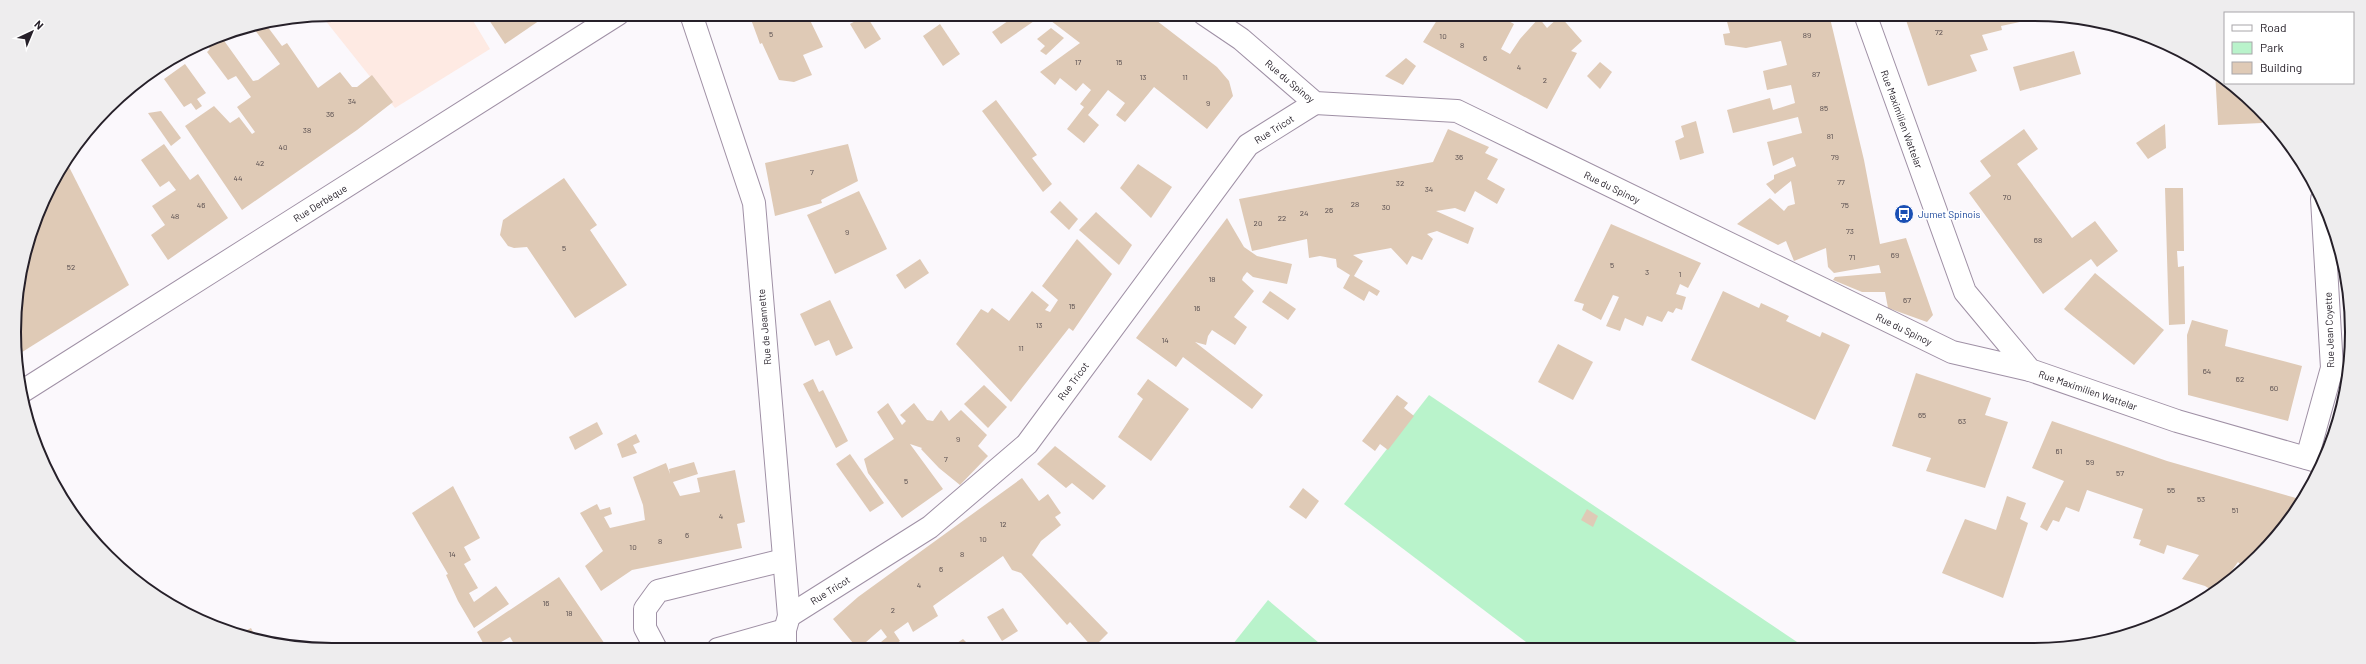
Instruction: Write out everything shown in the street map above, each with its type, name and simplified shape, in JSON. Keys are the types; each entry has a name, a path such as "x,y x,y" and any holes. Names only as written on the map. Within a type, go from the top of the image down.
{"street":[{"name":"Rue Derbèque","path":"26,389 607,21"},
{"name":"Rue de Jeannette","path":"693,21 754,203 784,560 786,632"},
{"name":"Rue du Spinoy","path":"1214,21 1241,39 1315,103 1457,111 1952,352 2030,370"},
{"name":"Rue Maximilien Wattelar","path":"1868,21 1965,292 2030,370 2177,421 2313,460"},
{"name":"Rue Tricot","path":"742,643 786,632 930,527 1027,444 1248,145 1315,103"},
{"name":"Rue Jean Coyette","path":"2313,460 2332,368 2323,219"},
{"path":"652,643 645,628 645,609 658,591 784,560"}],"shaded area":[{"path":"326,21 473,21 490,49 395,108"}],"green space":[{"path":"1429,395 1799,643 1527,643 1344,504"},
{"path":"1268,600 1319,643 1234,643"}],"building":[{"path":"490,21 539,21 505,44"},
{"path":"752,21 810,21 823,47 803,55 812,75 794,82 779,80 762,43 760,44"},
{"path":"855,21 870,21 881,39 865,49 850,24"},
{"path":"1008,21 1034,21 1001,44 992,32"},
{"path":"1051,21 1157,21 1217,67 1229,81 1233,96 1207,129 1154,87 1125,122 1116,115 1125,103 1108,90 1088,115 1099,125 1084,143 1067,129 1084,107 1080,104 1091,90 1083,83 1076,91 1060,78 1055,85 1040,72 1080,43"},
{"path":"1436,21 1509,21 1514,24 1501,49 1510,54 1520,39 1536,21 1541,21 1547,28 1555,21 1564,21 1582,41 1571,51 1577,53 1547,109 1423,42"},
{"path":"1727,21 1831,21 1864,160 1880,244 1906,238 1933,315 1927,322 1888,308 1885,292 1862,292 1833,280 1835,277 1881,273 1879,265 1834,273 1828,267 1826,248 1794,261 1786,241 1778,245 1737,224 1770,198 1784,211 1788,206 1795,204 1791,181 1775,194 1766,184 1774,179 1774,175 1796,166 1793,157 1773,166 1767,142 1802,133 1798,117 1733,133 1727,110 1770,98 1773,110 1795,103 1791,85 1767,90 1763,71 1787,65 1781,41 1746,48 1725,45 1723,34 1730,33"},
{"path":"1906,21 2024,21 2001,26 2002,30 1982,35 1988,50 1970,55 1977,71 1928,86"},
{"path":"940,24 960,54 943,66 923,36"},
{"path":"268,28 282,46 287,43 318,88 340,72 352,87 357,87 372,75 393,102 357,130 242,210 185,126 214,106 230,123 239,117 252,134 255,132 237,107 251,97 236,76 228,80 207,52 210,49 208,47 224,41 253,81 258,80 280,64 256,31"},
{"path":"1051,28 1064,38 1046,55 1040,51 1045,46 1037,39"},
{"path":"2074,51 2081,74 2020,91 2013,67"},
{"path":"1406,58 1416,66 1403,85 1385,76"},
{"path":"1600,62 1612,72 1600,89 1587,76"},
{"path":"185,64 206,93 197,99 202,106 196,110 191,103 184,107 164,79"},
{"path":"2215,79 2254,112 2262,120 2262,123 2218,125"},
{"path":"996,100 1037,155 1032,158 1052,184 1043,192 982,111"},
{"path":"161,111 181,138 171,146 148,113"},
{"path":"1696,121 1704,153 1680,160 1675,141 1684,137 1681,126"},
{"path":"2165,124 2166,148 2148,159 2136,143"},
{"path":"1448,129 1489,147 1485,153 1498,159 1487,179 1505,189 1497,204 1475,191 1465,212 1455,208 1436,211 1474,228 1468,244 1437,231 1427,234 1433,239 1422,260 1412,256 1407,265 1391,248 1353,255 1363,261 1354,276 1380,291 1377,296 1369,291 1364,301 1343,288 1350,275 1337,267 1336,259 1320,256 1309,258 1307,239 1252,251 1239,199 1433,162"},
{"path":"2024,129 2038,149 2017,164 2072,238 2095,221 2118,251 2097,267 2091,259 2043,294 1969,193 1991,176 1980,161"},
{"path":"164,144 190,180 198,174 228,218 168,260 151,235 165,225 152,206 176,190 169,181 160,187 141,160"},
{"path":"848,144 858,181 821,200 822,203 775,216 765,163"},
{"path":"1138,164 1172,187 1151,218 1120,188"},
{"path":"69,166 129,285 22,352 22,312 27,271 45,213 53,194"},
{"path":"564,178 597,225 590,230 627,285 575,318 527,247 514,248 508,246 500,235 503,220"},
{"path":"2165,188 2183,188 2184,251 2177,251 2178,267 2184,266 2185,324 2169,325"},
{"path":"859,191 887,249 835,274 807,215"},
{"path":"1060,201 1078,219 1069,230 1050,212"},
{"path":"1096,212 1132,245 1119,265 1079,230"},
{"path":"1227,218 1244,247 1257,256 1292,264 1287,284 1253,277 1247,272 1243,277 1242,280 1254,291 1234,317 1247,327 1235,345 1212,330 1208,336 1206,345 1195,342 1263,395 1252,409 1183,357 1176,367 1136,338"},
{"path":"1611,224 1701,263 1688,288 1680,284 1676,294 1686,297 1682,310 1676,308 1673,313 1668,311 1662,322 1647,316 1643,326 1625,318 1620,331 1606,326 1619,297 1613,295 1601,320 1582,310 1584,304 1574,301"},
{"path":"1077,239 1112,274 1073,331 1069,328 1011,402 956,344 981,309 988,313 992,308 1009,321 1032,291 1049,305 1045,310 1050,312 1058,300 1042,286"},
{"path":"920,259 929,273 905,289 896,275"},
{"path":"2095,273 2164,330 2134,365 2064,309"},
{"path":"1270,291 1296,309 1288,320 1262,302"},
{"path":"1723,291 1759,308 1761,303 1789,316 1786,321 1820,337 1822,332 1850,345 1815,420 1691,360"},
{"path":"830,300 853,348 836,356 829,340 815,346 800,314"},
{"path":"2192,320 2228,330 2225,346 2302,366 2288,421 2188,395 2187,335"},
{"path":"1558,344 1593,362 1573,400 1538,382"},
{"path":"1916,373 1991,398 1985,415 2008,422 1985,488 1926,471 1931,458 1892,446"},
{"path":"813,379 819,392 823,390 848,441 836,448 803,384"},
{"path":"1148,379 1189,409 1151,461 1118,437 1143,399 1137,394"},
{"path":"984,385 1007,407 988,428 964,404"},
{"path":"1397,395 1408,403 1404,408 1414,416 1388,450 1380,444 1375,451 1362,441"},
{"path":"888,403 902,425 906,421 900,415 914,403 927,420 933,421 941,410 949,421 961,410 987,435 978,446 988,456 960,485 939,468 921,449 922,448 910,444 943,489 902,518 868,473 864,459 894,439 877,412"},
{"path":"2052,421 2167,461 2296,498 2293,505 2281,521 2254,552 2241,565 2238,562 2230,573 2210,589 2182,579 2199,555 2167,545 2164,554 2139,545 2141,540 2133,538 2143,509 2087,490 2079,512 2066,507 2059,522 2053,520 2047,531 2040,527 2064,481 2032,468"},
{"path":"597,422 603,434 575,450 569,437"},
{"path":"636,434 640,442 633,445 637,453 622,458 617,444"},
{"path":"1055,446 1106,486 1093,500 1072,483 1066,488 1037,464"},
{"path":"850,454 884,503 870,512 836,464"},
{"path":"694,462 698,474 673,482 680,496 700,492 697,478 735,470 745,522 737,524 742,548 632,570 601,591 585,566 603,551 580,513 597,504 600,510 610,507 612,514 604,517 610,528 645,520 643,505 633,477 666,463 670,474 669,469"},
{"path":"1022,478 1039,501 1048,494 1061,513 1055,517 1061,525 1041,541 1032,555 1108,633 1098,643 1089,643 1070,622 1067,625 1021,573 1012,570 1003,556 933,606 938,616 913,632 908,622 894,632 900,641 897,643 882,643 887,637 881,629 865,643 853,643 833,619 858,597"},
{"path":"453,486 480,538 464,547 471,560 464,564 478,588 469,593 474,602 496,586 509,604 474,628 458,601 446,575 448,574 412,513"},
{"path":"1303,488 1319,501 1306,519 1289,507"},
{"path":"2007,496 2026,503 2020,519 2028,523 2003,598 1942,573 1965,519 1996,530"},
{"path":"1587,509 1598,516 1593,527 1581,520"},
{"path":"559,577 604,643 513,643 510,637 499,643 483,643 477,632"},
{"path":"1003,608 1018,631 1002,641 987,617"},
{"path":"251,628 253,632 252,632 246,630"},
{"path":"963,639 967,643 957,643"}],"place":[{"name":"Jumet Spinois","path":"1904,214"}]}
